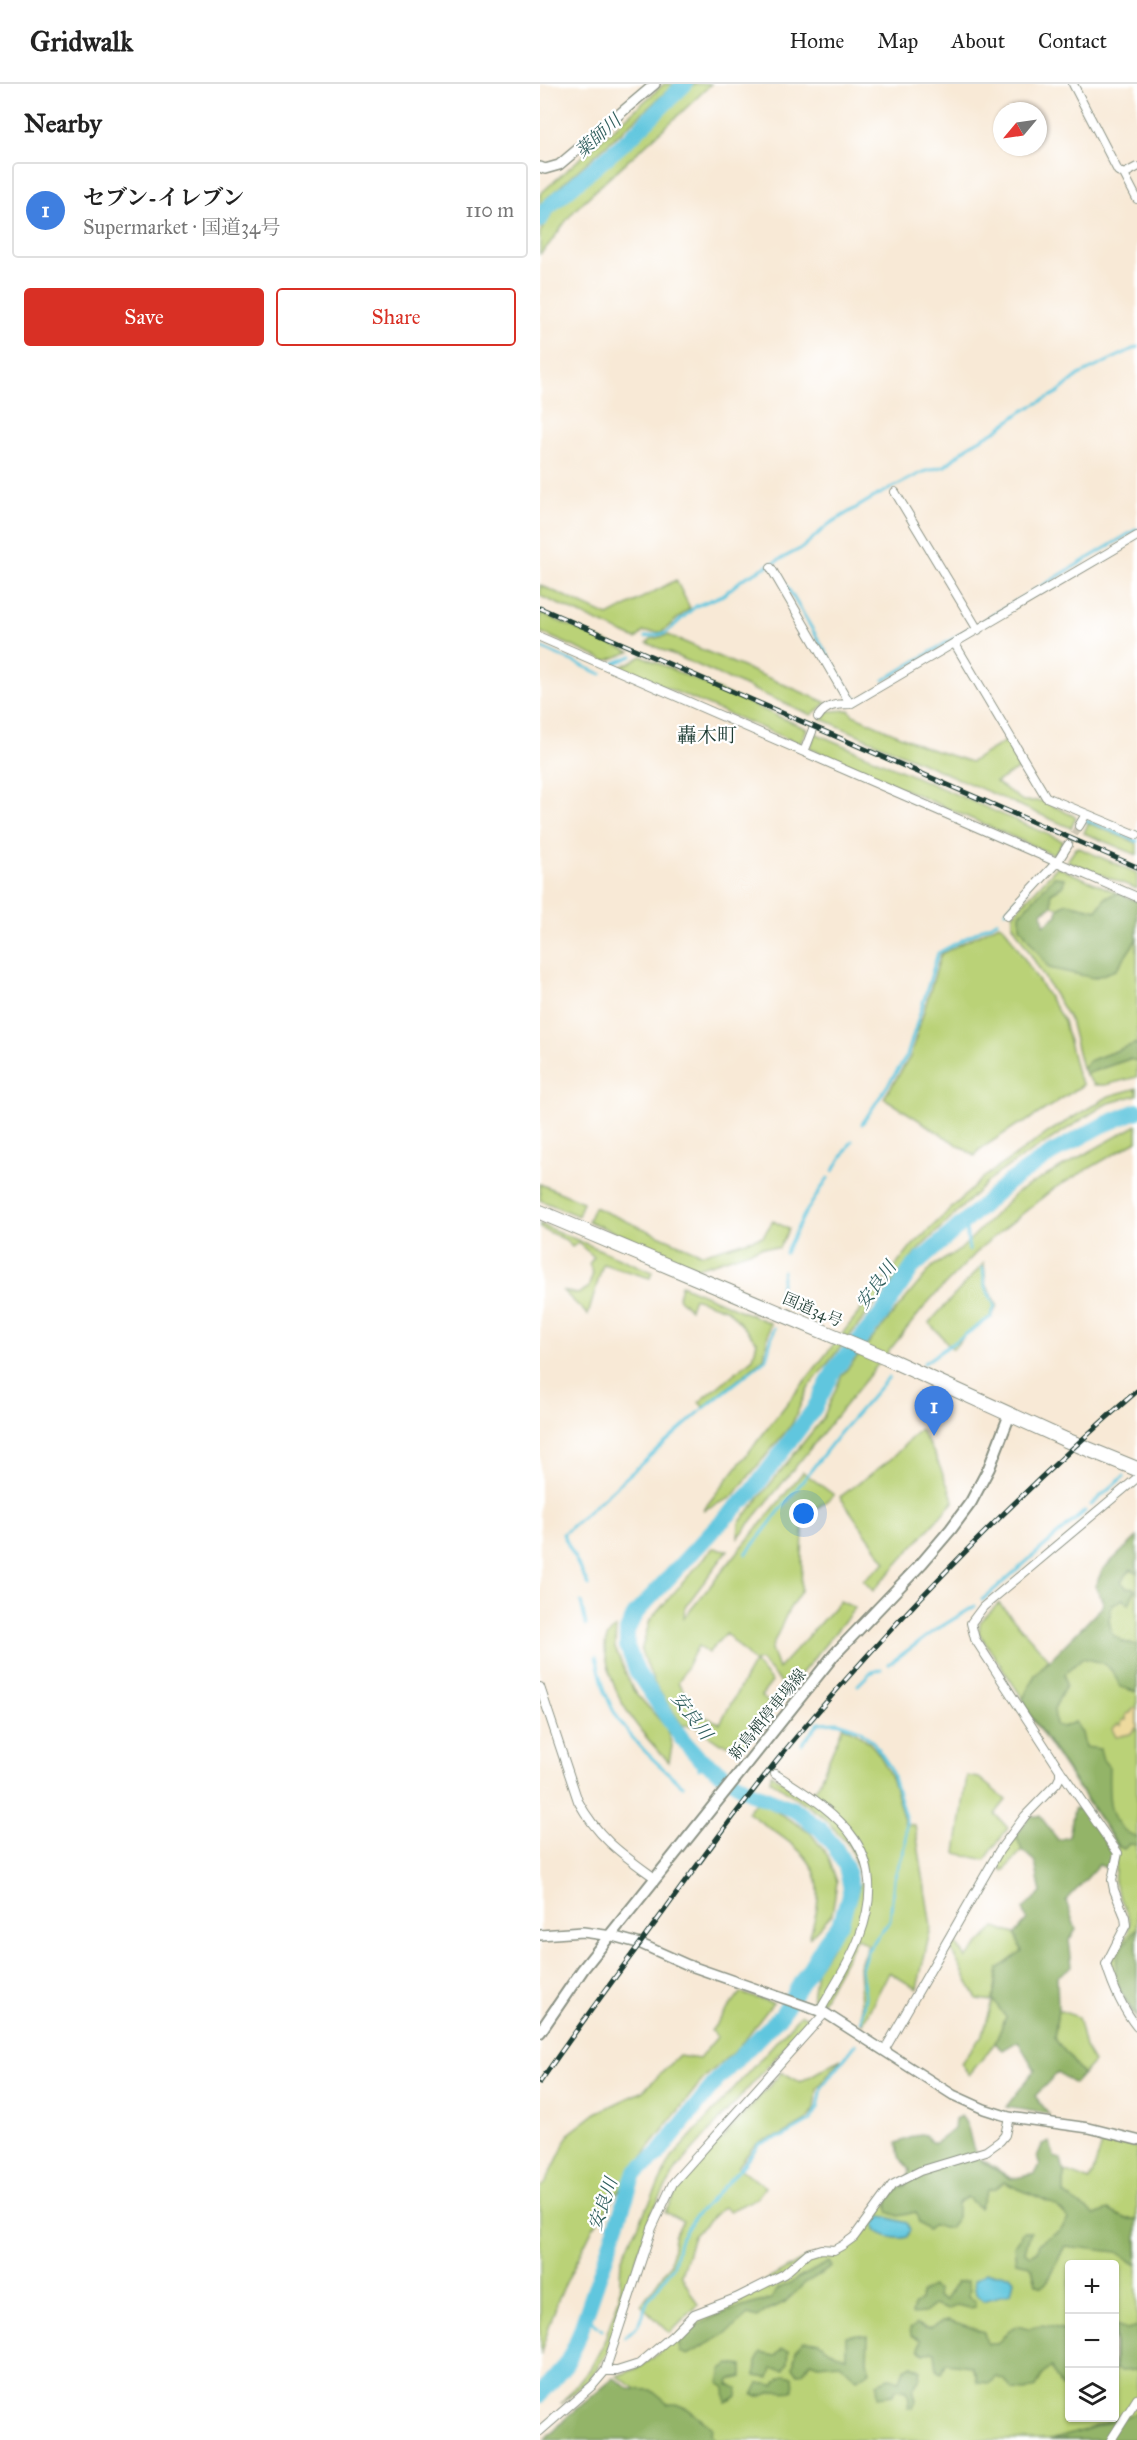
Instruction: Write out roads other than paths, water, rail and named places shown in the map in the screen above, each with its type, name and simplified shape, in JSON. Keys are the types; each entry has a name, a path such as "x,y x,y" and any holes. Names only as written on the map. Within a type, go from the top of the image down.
{"highway":[{"name":"国道34号","path":"540,1212 886,1358 1137,1469"}],"main road":[{"name":"新鳥栖停車場線","path":"540,2032 584,1969 834,1655 951,1529 971,1502 989,1468 1010,1414"}],"street":[{"path":"540,167 552,168 559,165 656,84"},
{"path":"1073,84 1118,171 1124,174 1137,199"},
{"path":"1124,174 1137,167"},
{"path":"895,492 978,630"},
{"path":"818,717 829,706 850,704 1137,536"},
{"path":"771,568 850,704"},
{"path":"540,636 1137,897"},
{"path":"955,644 1046,796 1137,835"},
{"path":"804,752 813,729"},
{"path":"1079,826 1086,814"},
{"path":"1007,916 1058,861 1068,845"},
{"path":"1137,1478 984,1607 971,1623 975,1639 1060,1770 1118,1852 1112,1880 1126,1925 1106,1964 1115,1990 1137,2026"},
{"path":"540,1687 578,1802 585,1814 593,1827 606,1840 655,1878"},
{"path":"885,2049 999,1851 1025,1816 1057,1783 1060,1770"},
{"path":"540,2431 593,2385 605,2371 612,2357 652,2228 673,2183 822,2012 858,1941 866,1917 870,1891 865,1858 855,1838 838,1820 810,1795 775,1774"},
{"path":"540,1935 583,1932 612,1936 641,1944 688,1965 822,2012 885,2049 953,2094 1009,2117 1089,2128 1137,2140"},
{"path":"605,2371 617,2371 639,2364 664,2344 694,2314 736,2298 784,2274 808,2253 821,2249 834,2250 843,2245 854,2237 892,2185 920,2171 986,2151 1000,2141 1005,2134 1009,2117"},
{"path":"1111,2440 1137,2399"}],"water":[{"path":"882,2216 907,2223 910,2230 907,2237 894,2238 881,2234 875,2226 876,2221"},
{"path":"986,2273 1010,2275 1014,2280 1011,2293 983,2301 976,2294 974,2281"}],"waterway":[{"name":"薬師川","path":"540,220 547,208 631,137 685,84"},
{"path":"645,637 666,633 696,606 723,595 744,578 802,548 829,524 923,472 945,466 970,445 997,430 1021,412 1057,393 1079,375 1137,347"},
{"path":"980,623 1137,529"},
{"path":"773,563 853,698 856,697"},
{"path":"884,680 971,628"},
{"path":"540,647 601,674"},
{"path":"613,664 632,656"},
{"path":"1085,821 1137,841"},
{"path":"1006,911 1028,888"},
{"path":"862,1124 907,1056 938,953 997,921"},
{"name":"安良川","path":"540,2395 565,2366 576,2344 634,2174 657,2155 718,2079 782,2014 825,1942 841,1922 851,1888 846,1867 835,1847 820,1829 797,1811 750,1792 699,1758 682,1739 637,1672 627,1646 627,1631 635,1614 751,1493 814,1409 835,1369 883,1312 912,1268 1009,1182 1052,1153 1103,1125 1137,1111"},
{"path":"833,1171 852,1141"},
{"path":"785,1253 804,1215 828,1178"},
{"path":"965,1223 969,1250"},
{"path":"924,1363 991,1317 995,1306 985,1286 983,1268"},
{"path":"778,1301 783,1271"},
{"path":"588,1585 563,1534 704,1408 766,1359 774,1328"},
{"path":"746,1554 840,1433 889,1377"},
{"path":"1091,1505 1124,1476"},
{"path":"982,1600 1085,1511"},
{"path":"581,1602 586,1625"},
{"path":"889,1664 934,1631 975,1606"},
{"path":"596,1657 604,1687 616,1715 630,1735 683,1786"},
{"path":"858,1685 870,1673 881,1669"},
{"path":"802,1744 819,1723 838,1722 860,1730 874,1743 890,1767 906,1820 906,1844 894,1879 890,1920 867,1951 861,1969 865,1996 861,2021"},
{"path":"699,1758 699,1769"},
{"path":"625,2337 638,2325 648,2300 674,2265 679,2241 696,2215 741,2168 759,2144 784,2136 810,2121 818,2108 822,2087 856,2044"},
{"path":"585,2315 602,2330"}],"tunnel":[{"path":"1068,845 1079,826"}],"railway":[{"path":"540,608 1137,867"},
{"path":"540,2082 726,1825 775,1762 832,1695 915,1604 1001,1516 1137,1391"}],"place":[{"name":"セブン-イレブン","path":"934,1436"}],"district":[{"name":"轟木町","path":"707,735"}]}
